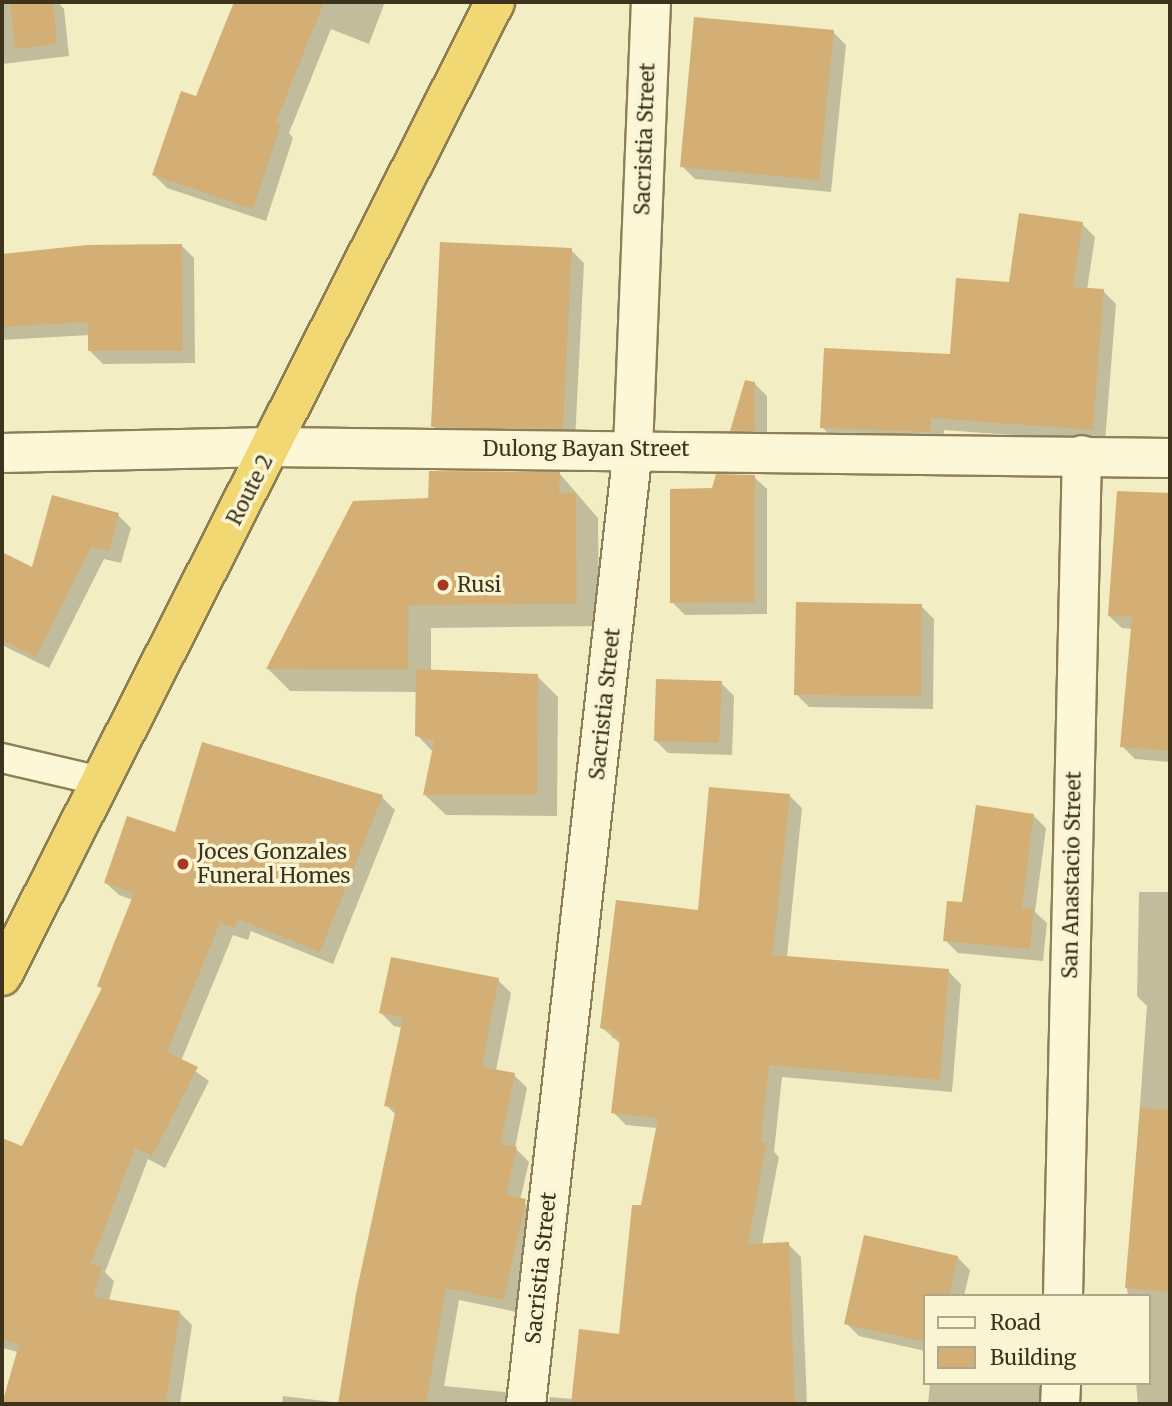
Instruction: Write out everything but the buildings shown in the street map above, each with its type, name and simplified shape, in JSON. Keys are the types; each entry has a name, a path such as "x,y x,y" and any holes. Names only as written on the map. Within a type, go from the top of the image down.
{"highway":[{"name":"Route 2","path":"2,976 495,2"}],"street":[{"name":"Sacristia Street","path":"526,1404 633,449 651,2"},
{"name":"Dulong Bayan Street","path":"2,453 271,447 633,449 1170,458"},
{"name":"San Anastacio Street","path":"1063,1294 1082,455"},
{"path":"1060,1404 1061,1385"}],"lane":[{"path":"2,758 101,781"}],"place":[{"name":"Rusi","path":"443,585"},
{"name":"Joces Gonzales Funeral Homes","path":"183,864"}]}
